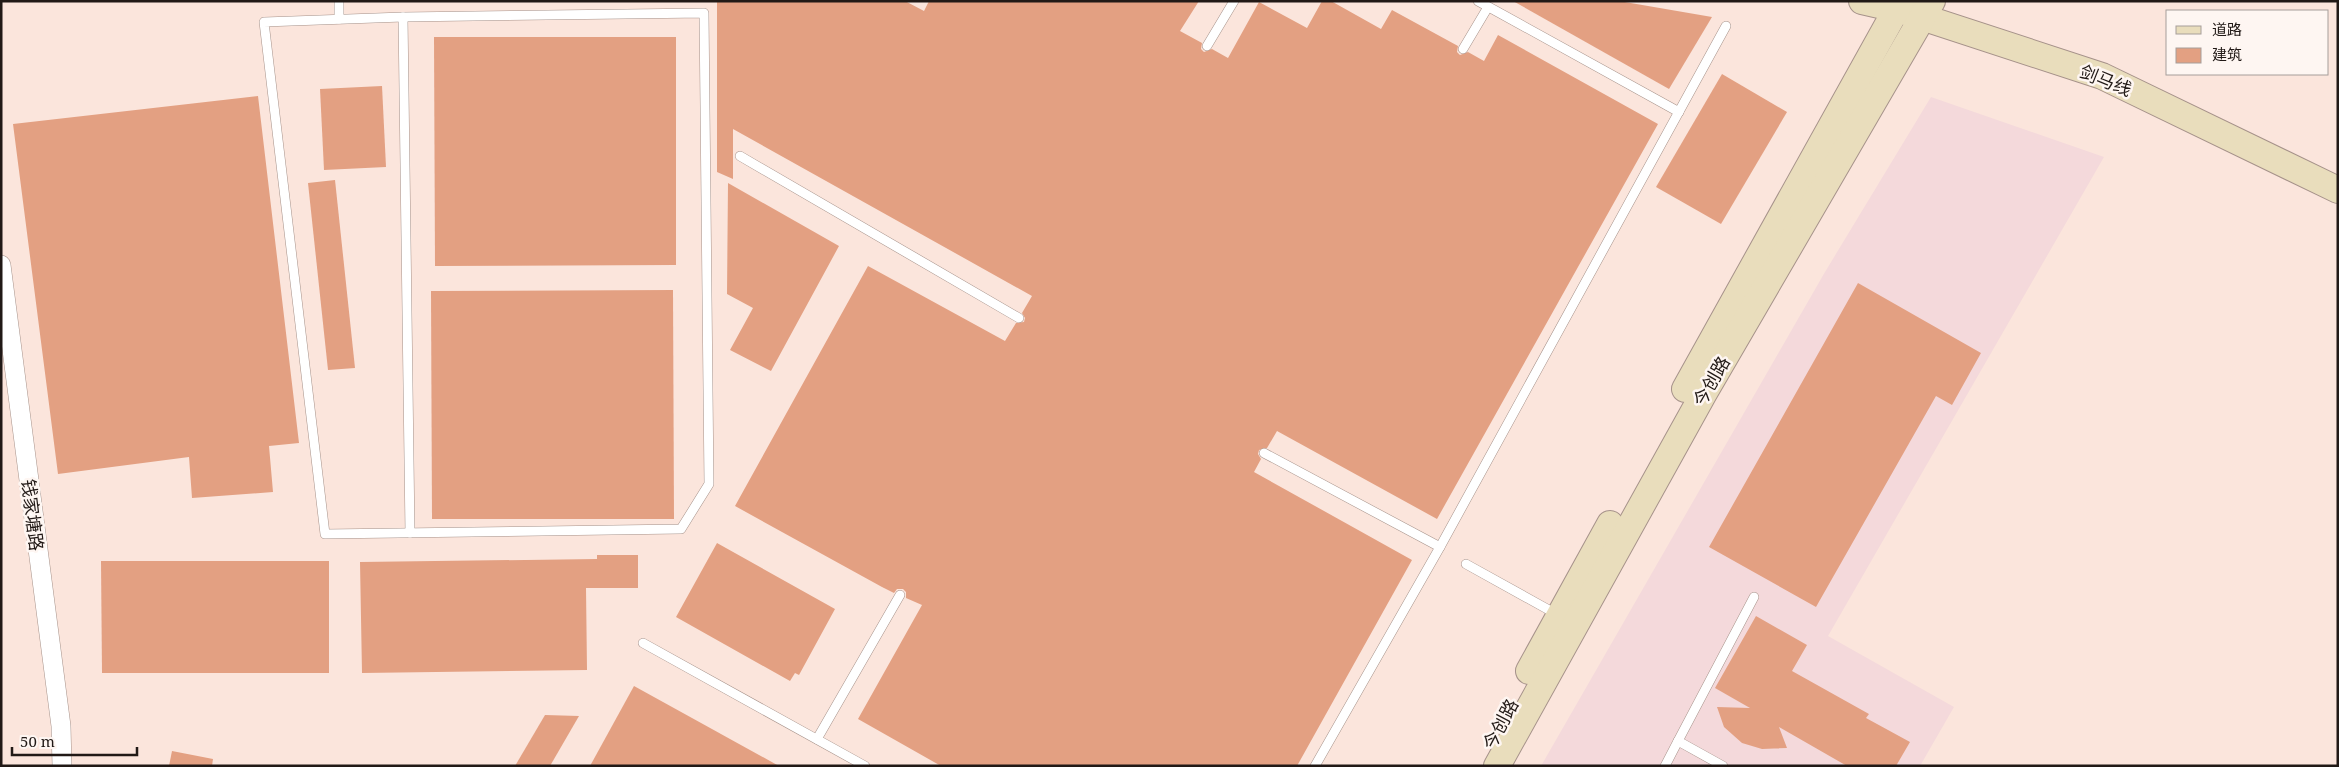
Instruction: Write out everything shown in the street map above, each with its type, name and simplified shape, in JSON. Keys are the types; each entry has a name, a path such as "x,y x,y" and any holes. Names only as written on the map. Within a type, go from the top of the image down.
{"main road":[{"name":"剑马线","path":"1862,1 1927,10 2102,76 2338,190"},
{"name":"今创路","path":"1478,766 1559,616 1899,5"},
{"name":"今创路","path":"1497,766 1704,393 1927,10"}],"street":[{"name":"钱家塘路","path":"1,265 60,726 62,766"}],"lane":[{"path":"339,1 339,20"},
{"path":"1207,46 1234,1"},
{"path":"1478,1 1678,112"},
{"path":"1463,49 1488,7"},
{"path":"704,13 709,484 681,529 325,534 264,22 403,17 704,13"},
{"path":"403,17 410,533"},
{"path":"1315,766 1440,547 1726,26"},
{"path":"740,156 1019,318"},
{"path":"1264,453 1440,547"},
{"path":"1466,564 1559,616"},
{"path":"817,740 900,595"},
{"path":"1665,766 1754,597"},
{"path":"643,642 864,766"},
{"path":"1678,741 1723,766"}],"shaded area":[{"path":"1931,97 2104,157 1828,636 1954,707 1920,766 1541,766 1825,272"}],"building":[{"path":"717,1 905,1 924,11 929,1 1199,1 1180,31 1202,43 1201,49 1204,52 1212,49 1228,58 1259,2 1307,28 1322,1 1331,1 1381,29 1392,10 1458,46 1457,52 1460,55 1468,52 1484,61 1498,35 1658,124 1437,519 1277,431 1267,448 1259,450 1258,454 1261,459 1254,472 1412,560 1297,766 941,766 858,719 922,605 906,598 906,592 903,589 897,589 894,593 735,506 868,266 1005,341 1016,323 1024,322 1025,318 1022,313 1032,296 733,129 733,179 717,172"},
{"path":"1513,1 1619,1 1712,17 1669,89"},
{"path":"434,37 676,37 676,265 435,266"},
{"path":"1722,74 1787,112 1721,224 1656,187"},
{"path":"382,86 386,167 324,170 320,89"},
{"path":"258,96 299,443 269,446 273,492 192,498 189,457 58,474 13,124"},
{"path":"335,180 355,368 328,370 308,183"},
{"path":"728,183 839,246 771,371 730,350 753,308 727,294"},
{"path":"1858,283 1981,353 1952,405 1936,396 1816,607 1709,547"},
{"path":"673,290 674,519 432,519 431,291"},
{"path":"717,543 835,609 799,675 795,673 790,681 676,617"},
{"path":"597,555 638,555 638,588 586,588 587,670 362,673 360,562 597,559"},
{"path":"101,561 329,561 329,673 102,673"},
{"path":"1756,616 1807,645 1792,671 1869,714 1866,718 1910,742 1896,766 1847,766 1779,727 1787,748 1762,749 1742,743 1724,727 1717,707 1750,708 1715,688"},
{"path":"634,686 779,766 590,766"},
{"path":"545,715 579,716 550,766 515,766"},
{"path":"172,751 213,759 212,766 169,766"}]}
